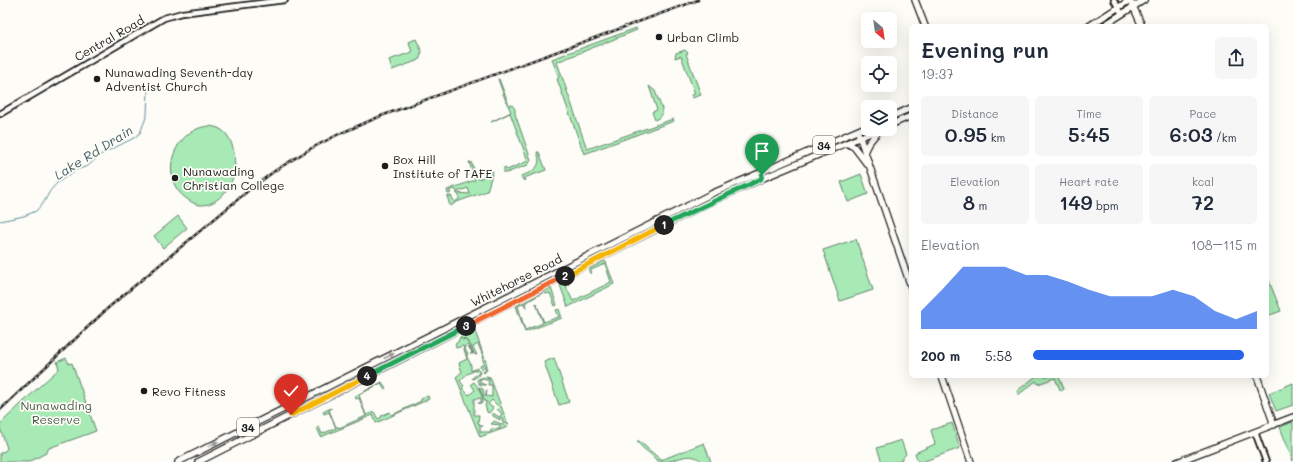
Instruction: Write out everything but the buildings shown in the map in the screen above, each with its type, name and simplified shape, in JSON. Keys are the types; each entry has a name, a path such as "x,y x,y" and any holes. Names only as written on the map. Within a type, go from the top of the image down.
{"main road":[{"path":"915,0 924,24"},
{"path":"1092,24 1130,0 1141,24"},
{"path":"1106,24 1144,0"},
{"path":"897,114 909,109"},
{"path":"897,122 909,117"},
{"name":"Whitehorse Road","path":"178,462 697,201 861,129"},
{"path":"858,130 909,281"},
{"path":"865,150 874,136"},
{"name":"Whitehorse Road","path":"198,462 662,226 761,179 860,137"},
{"path":"847,143 854,147 870,169"},
{"path":"779,164 780,168 787,168"},
{"path":"759,173 762,175 761,179"},
{"path":"417,342 425,347"},
{"path":"943,378 971,462"},
{"path":"1257,378 1274,425"},
{"path":"1177,462 1293,417"}],"street":[{"name":"Central Road","path":"0,114 164,18 188,12 285,0"},
{"path":"1114,0 1122,14"},
{"path":"1255,432 1266,462"}],"green space":[{"path":"636,28 637,30 557,62 587,149 673,119 674,121 584,154 557,79 559,78 552,59"},
{"path":"416,39 422,52 419,60 392,70 389,60 412,52 409,42"},
{"path":"685,50 688,53 686,54 701,95 692,98 691,95 695,94 681,56 675,58 676,53"},
{"path":"498,79 509,105 512,105 515,109 515,114 531,160 528,165 506,173 504,173 504,167 507,170 528,161 510,113 491,122 511,112"},
{"path":"649,86 655,91 662,109 662,115 655,120 652,112 657,110"},
{"path":"208,126 218,128 228,137 234,151 235,166 232,180 221,197 209,204 203,205 196,204 182,195 174,183 171,171 174,153 178,145 191,132"},
{"path":"537,152 539,152 546,170 524,178 525,181 521,176 533,171 538,165 539,157"},
{"path":"469,162 471,162 478,179 490,175 489,172 493,171 487,191 454,203 450,206 447,196 451,196 455,202 459,199 459,195 456,193 470,194 468,188 457,192 455,189 449,191 451,193 448,194 447,190 475,180"},
{"path":"861,174 868,194 848,202 841,182"},
{"path":"178,216 187,228 163,248 154,236"},
{"path":"856,239 873,290 840,301 823,250"},
{"path":"604,261 606,262 614,284 568,307 560,285 561,283 566,280 569,285 566,287 573,301 611,282 605,264 591,270 591,274 589,272 589,269"},
{"path":"1269,281 1281,311 1269,315"},
{"path":"551,288 557,305 555,306 550,293 546,294 544,292 525,303 526,308 524,303 518,306 525,330 543,323 536,303 544,322 559,317 556,310 559,309 562,318 525,332 516,306"},
{"path":"474,328 487,365 485,365 487,370 484,373 483,372 486,368 485,366 481,369 480,366 484,364 483,356 478,344 473,347 477,355 474,354 470,344 465,339 470,346 473,354 470,354 472,352 467,345 464,347 471,365 471,371 477,368 480,372 478,376 473,379 472,378 479,373 476,370 467,374 460,381 464,386 462,388 469,395 475,390 471,384 474,382 483,399 481,403 481,398 474,399 474,415 479,415 478,423 480,426 483,426 480,427 480,432 491,432 491,429 500,429 500,425 491,424 494,421 508,427 480,437 456,377 462,372 459,363 467,359 463,346 456,348 455,344 458,342 460,337"},
{"name":"Nunawading Reserve","path":"66,358 69,364 72,363 96,431 49,448 46,453 29,462 0,462 0,453 5,451 7,448 0,424 59,369 57,362"},
{"path":"554,358 569,402 559,405 544,362"},
{"path":"484,377 491,379 509,424 503,423 502,419 500,418 500,420 493,416 493,413 499,417 502,414 497,409 499,407 492,400 488,404 493,408 489,413 487,412 485,405 487,402 485,402 479,387 483,389 484,396 492,397 492,385 488,385 489,380 480,379 480,383 486,385 480,385 477,381 478,379"},
{"path":"1034,378 1055,378 1038,384 1036,381 1018,395 1017,391"},
{"path":"1055,378 1059,378 1064,389 1061,391"},
{"path":"382,382 386,388 384,389 381,383 359,395 366,415 374,412 378,419 390,412 392,415 428,396 429,399 376,423 373,415 321,437 317,428 319,427 322,434 336,428 329,412 324,414 323,412 331,408 329,410 336,427 339,428 366,416 359,398 356,399 355,396"},
{"path":"1293,383 1293,405 1276,411 1269,393"},
{"path":"1293,422 1293,461 1280,427"},
{"path":"952,423 960,448 922,462 918,462 915,453 935,444 931,430"},
{"path":"901,440 906,454 899,462 882,462 877,448"},
{"path":"637,441 639,441 661,460 704,443 711,462 702,462 697,458 688,456 661,462 642,447"}],"waterway":[{"name":"Lake Rd Drain","path":"0,221 24,216 36,211 57,183 76,170 88,166 100,155 134,138 140,133 147,115 148,90"}],"railway":[{"path":"0,410 108,308 249,190 276,170 310,149 339,134 381,116 698,0"}],"place":[{"name":"Urban Climb","path":"659,37"},
{"name":"Nunawading Seventh-day Adventist Church","path":"97,79"},
{"name":"Box Hill Institute of TAFE","path":"385,166"},
{"name":"Nunawading Christian College","path":"175,178"},
{"name":"Revo Fitness","path":"144,391"}],"route":[{"path":"291,415 662,226 761,179 762,175"}]}
